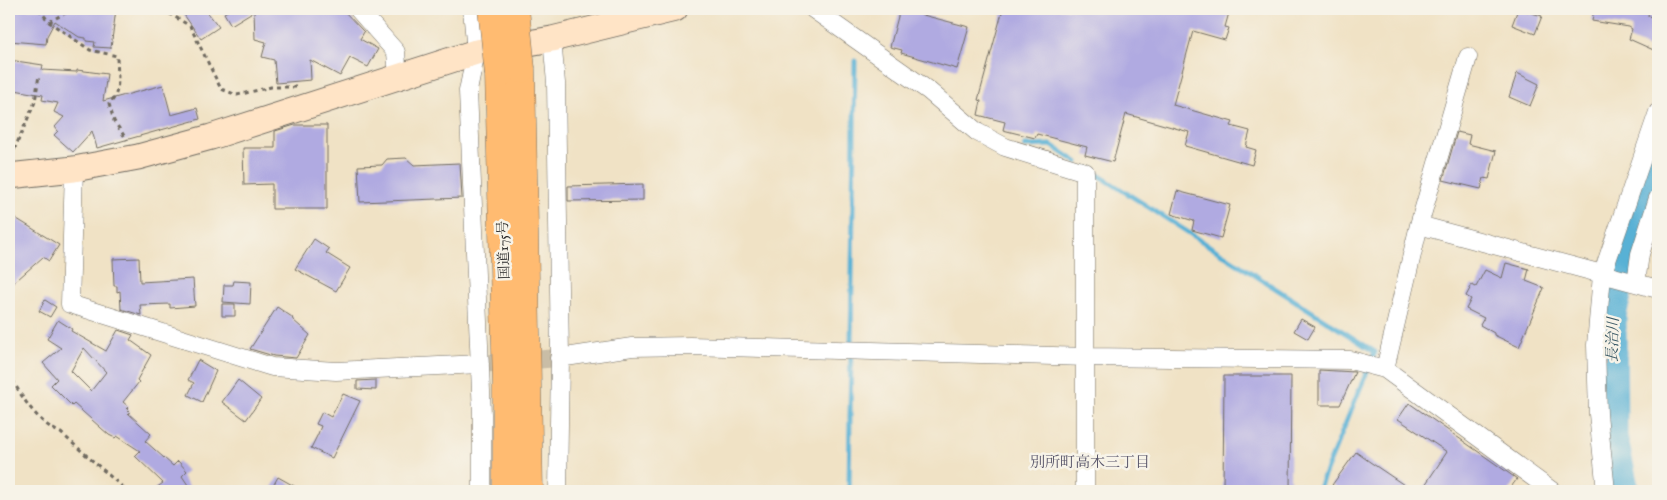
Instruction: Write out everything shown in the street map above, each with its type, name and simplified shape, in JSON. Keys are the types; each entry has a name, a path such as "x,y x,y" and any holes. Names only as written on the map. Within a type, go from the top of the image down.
{"highway":[{"name":"国道175号","path":"492,9 510,72 529,491"},
{"name":"国道175号","path":"507,491 510,72 515,9"}],"street":[{"path":"358,9 396,52 398,77"},
{"path":"472,9 476,52 468,91 480,364 482,491"},
{"path":"10,176 74,169 138,158 476,52 552,39 675,9"},
{"path":"813,9 929,91 978,132 1005,147 1085,172 1085,491"},
{"path":"552,39 556,83 559,358 558,491"},
{"path":"1385,369 1419,224 1468,57"},
{"path":"1606,491 1598,414 1596,344 1602,275 1658,112"},
{"path":"74,169 70,304 272,367 336,371 480,364"},
{"path":"1636,283 1640,254 1658,198"},
{"path":"1419,224 1658,289"},
{"path":"559,358 632,347 690,346 1086,357 1340,359 1385,369 1552,491"}],"path":[{"path":"39,9 49,22 90,50 117,56 116,99 109,104 114,121 138,158"},
{"path":"49,22 72,9"},
{"path":"162,9 190,26 221,89 237,94 271,87 299,87"},
{"path":"10,176 11,154 35,102 39,75"},
{"path":"9,372 23,399 53,430 61,433 127,491"}],"building":[{"path":"9,9 116,9 111,48 94,47 95,42 86,41 86,38 79,37 55,21 47,36 46,44 9,41"},
{"path":"180,9 205,9 219,27 201,39"},
{"path":"231,9 342,9 364,32 360,39 378,49 368,67 350,58 340,76 310,60 311,80 276,83 274,60 262,57 266,42 255,39 254,11 231,25 224,13"},
{"path":"900,9 969,27 957,69 901,53 902,50 890,47"},
{"path":"1003,9 1230,9 1225,27 1229,28 1225,40 1193,31 1173,105 1233,122 1231,126 1250,131 1246,147 1256,150 1252,165 1185,146 1189,132 1126,114 1113,162 1085,155 1087,147 1037,134 1035,138 1003,130 1005,122 978,115 981,101 978,100"},
{"path":"1518,9 1542,16 1535,34 1512,25"},
{"path":"1594,9 1649,9 1648,16 1655,17 1655,20 1658,21 1658,52 1629,39 1632,29 1629,27 1592,21"},
{"path":"9,60 43,65 42,70 77,72 77,70 107,74 103,101 163,85 171,115 197,108 200,119 97,148 92,131 73,152 54,135 58,131 55,127 64,117 54,112 58,103 42,100 43,95 9,89"},
{"path":"1517,73 1539,84 1530,106 1509,97"},
{"path":"295,125 327,125 327,209 272,209 272,184 244,185 243,148 275,148 275,131"},
{"path":"1457,132 1470,135 1468,144 1496,151 1489,179 1484,178 1481,189 1443,180"},
{"path":"406,158 414,165 460,163 462,198 360,202 358,166 382,165 387,159"},
{"path":"643,184 643,200 568,201 568,186"},
{"path":"1177,191 1230,205 1221,238 1192,230 1194,221 1171,214"},
{"path":"9,214 59,245 49,261 43,257 9,287"},
{"path":"314,239 329,249 326,253 350,268 336,291 295,269"},
{"path":"139,258 140,282 193,279 195,306 170,308 170,304 140,305 141,315 121,309 120,291 117,292 117,286 114,286 113,259"},
{"path":"1506,263 1529,269 1526,281 1544,288 1519,347 1494,335 1494,333 1480,325 1484,318 1466,309 1471,299 1466,296 1472,285 1476,287 1485,270 1502,278"},
{"path":"234,281 251,282 250,304 223,302 224,285 233,285"},
{"path":"45,300 56,307 50,317 39,311"},
{"path":"222,304 235,304 235,316 222,316"},
{"path":"277,307 292,317 310,335 296,358 274,356 250,349"},
{"path":"1301,319 1315,327 1308,339 1294,331"},
{"path":"58,320 72,329 71,331 106,351 118,330 133,335 130,340 151,355 137,380 139,382 123,402 129,407 127,409 130,412 128,413 151,434 145,441 173,466 178,461 187,471 182,476 192,491 152,491 163,483 135,456 140,451 117,436 115,438 109,435 74,404 72,406 51,385 57,379 43,363 61,348 47,339","holes":["84,348 106,372 91,391 71,371"]},
{"path":"198,360 216,371 202,402 188,395 194,383 188,380"},
{"path":"1319,370 1355,372 1340,405 1319,405"},
{"path":"1224,376 1291,376 1290,491 1223,491"},
{"path":"238,380 261,399 246,420 222,402"},
{"path":"376,380 376,390 357,389 357,381"},
{"path":"343,394 360,401 332,458 311,448 321,426 316,424 322,412 331,417"},
{"path":"1409,403 1517,479 1508,491 1421,491 1447,452 1398,419"},
{"path":"1356,452 1413,491 1342,491 1332,485"},
{"path":"278,477 303,491 270,491"}],"waterway":[{"path":"849,491 855,61"},
{"path":"1025,146 1051,145 1077,162"},
{"name":"長治川","path":"1625,491 1613,436 1612,315 1639,209 1658,166"},
{"path":"1089,169 1375,352 1319,488 1320,491"}],"tunnel":[{"path":"480,364 559,358"}],"district":[{"name":"別所町高木三丁目","path":"1090,462"}]}
